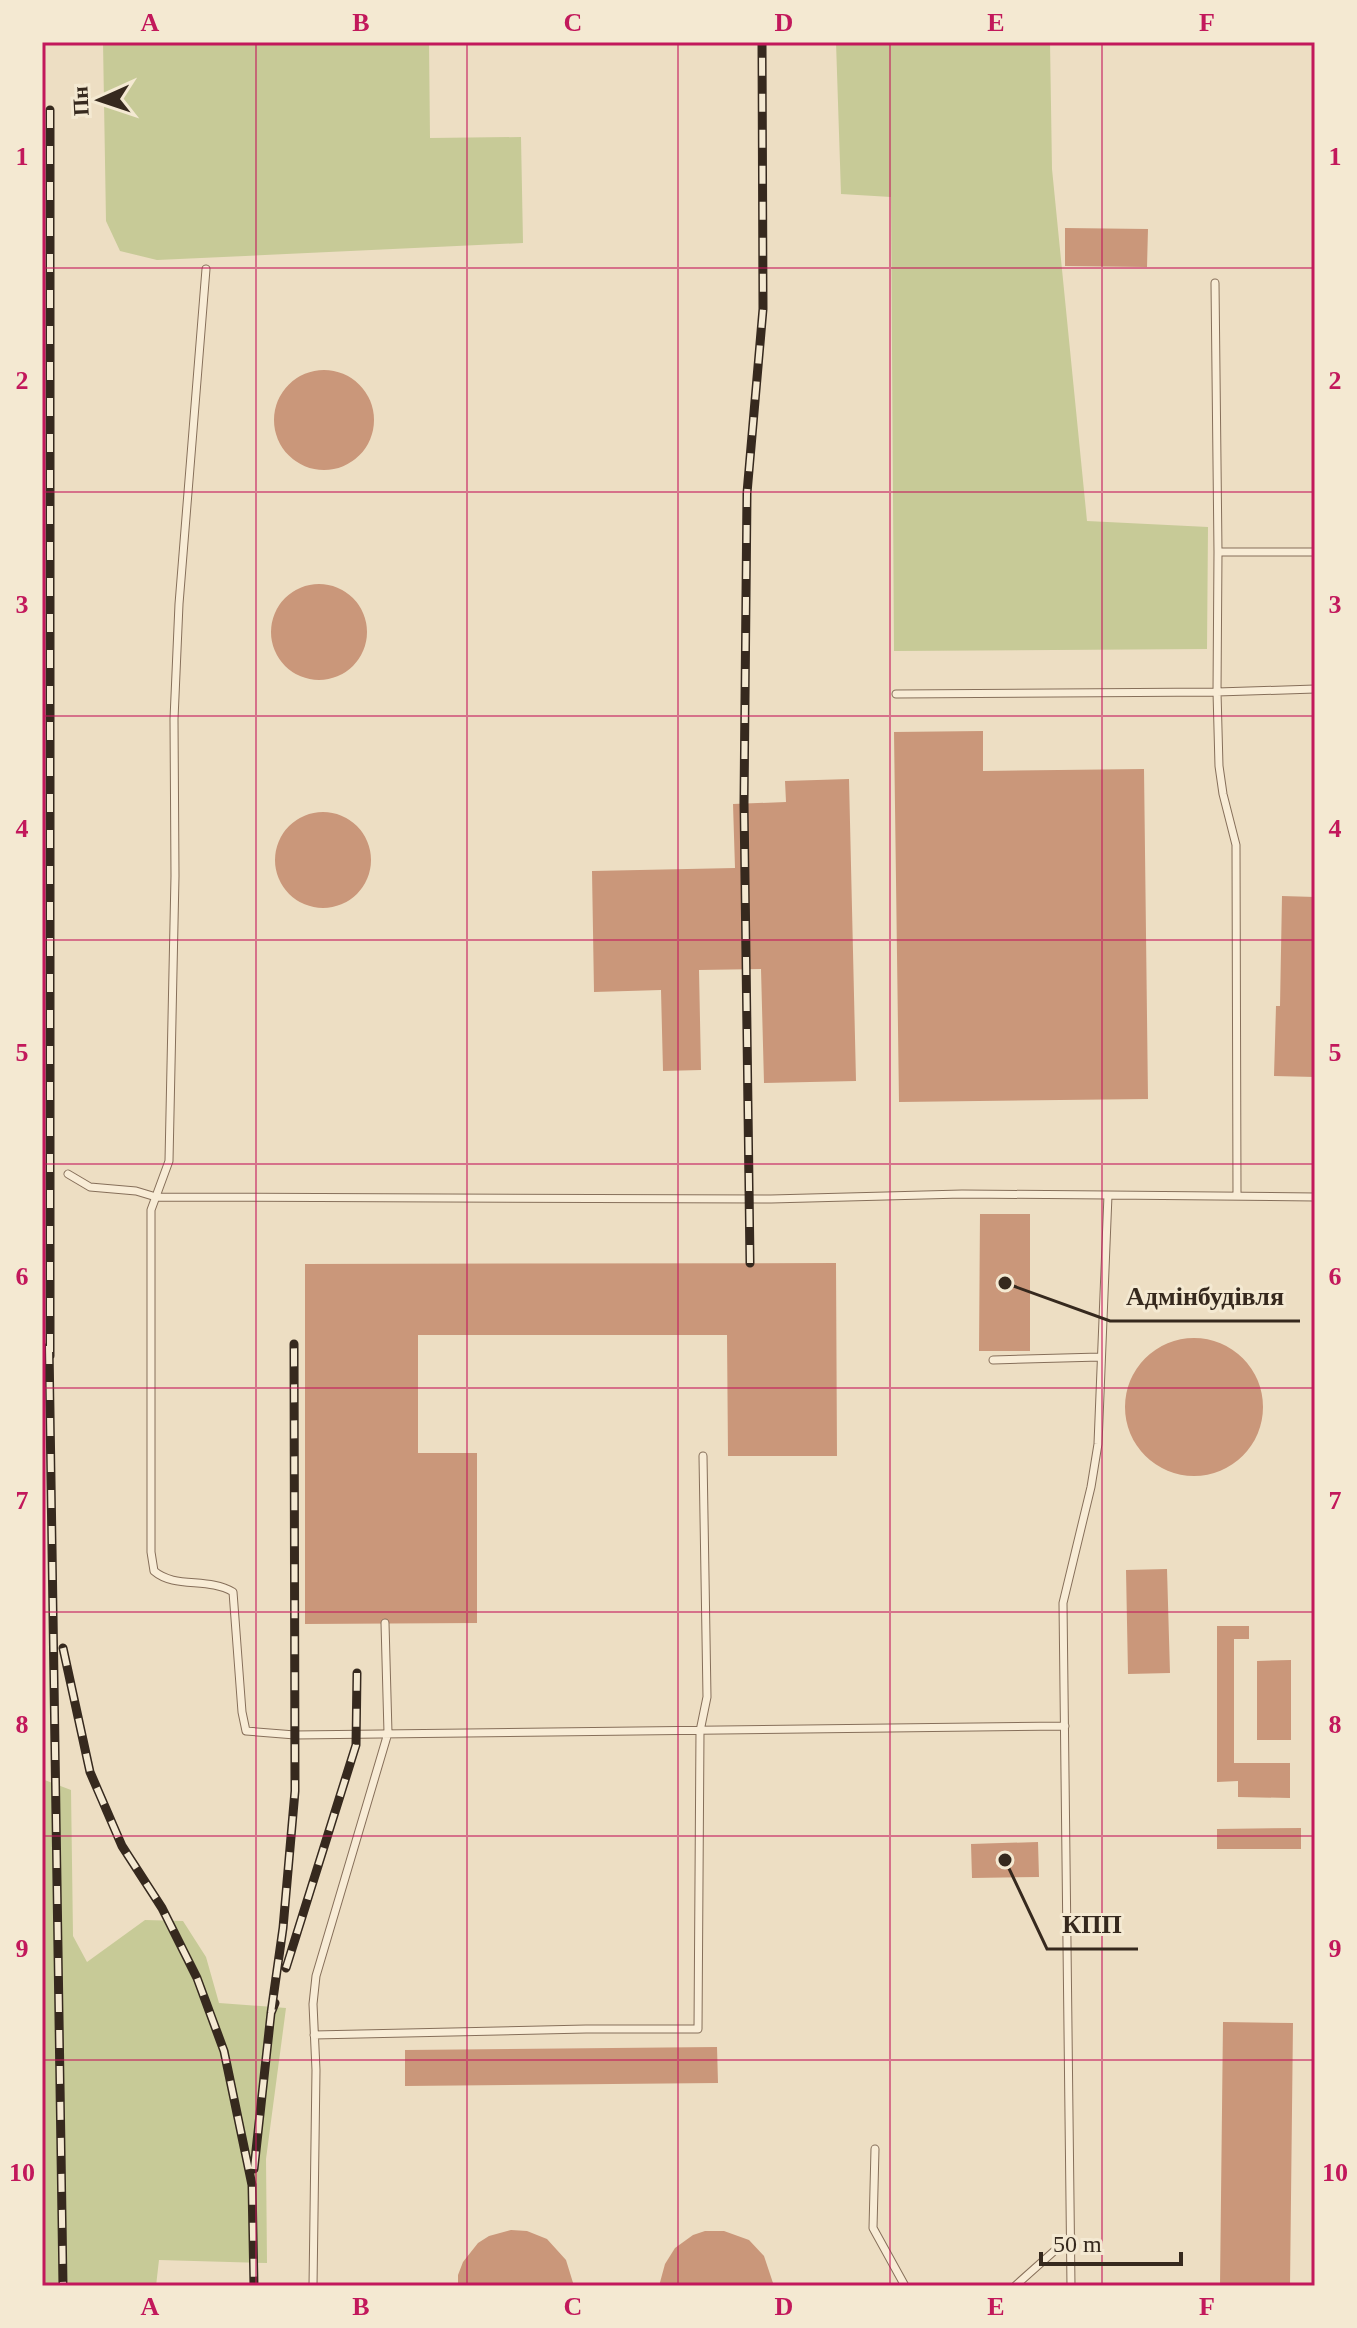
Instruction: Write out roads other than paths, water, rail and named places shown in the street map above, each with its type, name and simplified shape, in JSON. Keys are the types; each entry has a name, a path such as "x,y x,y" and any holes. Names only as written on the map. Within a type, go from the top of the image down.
{"lane":[{"path":"206,269 180,588 174,719 175,876 169,1161 151,1210 151,1552 154,1571 163,1579 221,1585 233,1592 246,1731 295,1735 1065,1726"},
{"path":"1215,283 1217,692 1219,766 1236,845 1237,1196"},
{"path":"1218,552 1315,552"},
{"path":"896,694 1315,689"},
{"path":"68,1174 90,1187 136,1191 156,1197 771,1199 962,1194 1315,1197"},
{"path":"1071,2286 1063,1603 1091,1487 1098,1444 1108,1195"},
{"path":"993,1360 1100,1357"},
{"path":"314,2035 698,2029 700,1731 707,1697 703,1456"},
{"path":"313,2286 316,2070 313,2004 316,1976 388,1733 385,1623"},
{"path":"875,2149 873,2228 905,2286"},
{"path":"1015,2286 1071,2236"}],"railway":[{"path":"750,1263 744,803 747,493 763,309 762,42"},
{"path":"50,110 50,1356"},
{"path":"271,2013 283,1928 295,1791 294,1344"},
{"path":"49,1346 63,2286"},
{"path":"63,1648 90,1772 122,1846 162,1908 197,1978 224,2051 252,2185 254,2286"},
{"path":"286,1968 356,1745 357,1673"},
{"path":"254,2169 271,2013 275,2003"}],"place":[{"name":"Адмінбудівля","path":"1005,1283"},
{"name":"КПП","path":"1005,1860"}]}
